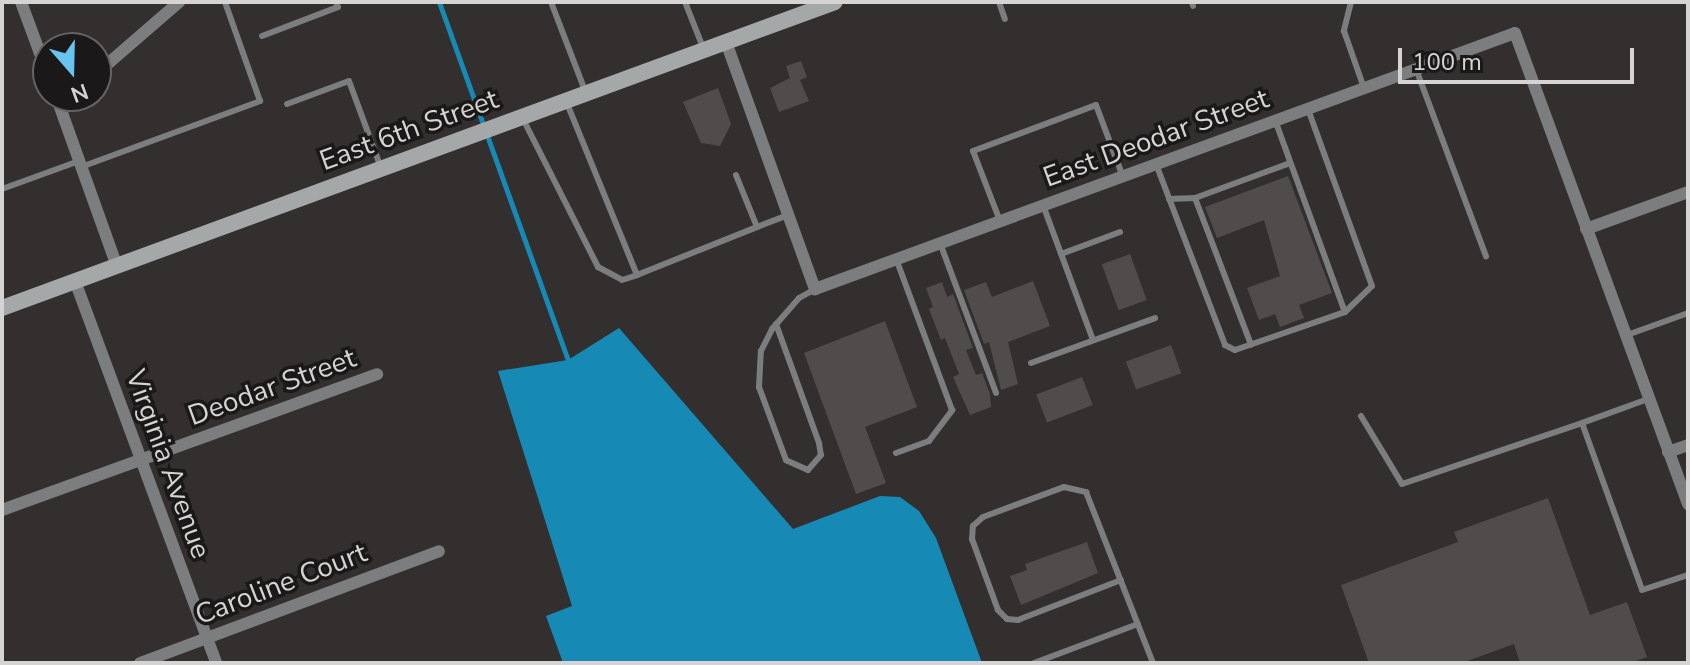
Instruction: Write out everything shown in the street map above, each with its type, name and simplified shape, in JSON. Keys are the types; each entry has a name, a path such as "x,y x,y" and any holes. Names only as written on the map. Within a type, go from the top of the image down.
{"main road":[{"name":"East 6th Street","path":"2,308 835,2"}],"street":[{"path":"21,2 32,32"},
{"path":"112,60 179,2"},
{"name":"East Deodar Street","path":"815,289 1515,33 1586,229"},
{"path":"726,42 815,289"},
{"path":"62,112 117,266"},
{"path":"1688,192 1586,229 1688,504"},
{"name":"Virginia Avenue","path":"75,281 216,663"},
{"name":"Deodar Street","path":"2,510 377,374"},
{"path":"1668,452 1688,445"},
{"name":"Caroline Court","path":"140,663 439,551"}],"lane":[{"path":"2,189 260,101 225,2"},
{"path":"262,36 338,7 336,2"},
{"path":"551,2 586,93"},
{"path":"685,2 704,50"},
{"path":"999,2 1005,19"},
{"path":"1351,2 1344,31 1364,88"},
{"path":"1416,69 1486,256"},
{"path":"287,104 349,81 381,168"},
{"path":"565,100 637,275"},
{"path":"1000,221 973,151 1096,105 1123,177"},
{"path":"1156,164 1225,345 1235,350 1345,312 1372,286 1308,109"},
{"path":"517,118 598,267 622,280 788,215"},
{"path":"1275,120 1345,312"},
{"path":"1169,199 1195,198 1290,163"},
{"path":"736,175 757,227"},
{"path":"1195,198 1251,345"},
{"path":"1043,205 1093,340"},
{"path":"1061,254 1120,232"},
{"path":"940,243 996,393"},
{"path":"896,259 952,410 929,441 896,453"},
{"path":"776,324 819,443 821,455 808,470 786,460 762,400 761,351 776,324 799,298 815,289"},
{"path":"1625,336 1688,313"},
{"path":"1031,363 1155,318"},
{"path":"1361,416 1402,484 1648,399"},
{"path":"1582,423 1642,590 1688,575"},
{"path":"1121,580 1018,620 1007,619 998,610 972,539 973,526 983,517 1051,492 1078,487 1086,492 1121,580 1138,624 1152,663"},
{"path":"1034,663 1138,624"}],"water":[{"path":"619,328 793,529 880,496 900,497 919,511 936,538 982,663 563,663 546,616 572,606 498,371 568,360"}],"building":[{"path":"801,61 807,77 800,80 809,101 779,112 770,88 790,78 786,66"},
{"path":"718,88 731,124 720,146 701,143 683,102"},
{"path":"1288,176 1332,293 1299,305 1304,318 1280,327 1275,314 1259,320 1247,288 1280,276 1264,220 1217,238 1205,207"},
{"path":"1130,254 1147,300 1119,310 1102,264"},
{"path":"1033,281 1050,326 1008,342 1018,384 1001,390 989,342 984,344 964,290 986,282 992,297"},
{"path":"942,282 947,297 953,294 973,348 966,350 976,375 982,373 990,394 991,407 970,415 953,377 959,374 929,309 933,307 926,288"},
{"path":"885,321 917,407 865,427 886,483 856,494 804,353"},
{"path":"1171,345 1181,373 1136,390 1126,361"},
{"path":"1082,377 1093,405 1047,423 1036,395"},
{"path":"1548,498 1590,615 1627,602 1647,657 1630,663 1520,663 1514,644 1462,663 1369,663 1341,585 1458,542 1454,532"},
{"path":"1087,542 1098,573 1021,605 1010,576 1027,570 1025,564"}],"waterway":[{"path":"439,2 568,360"}]}
